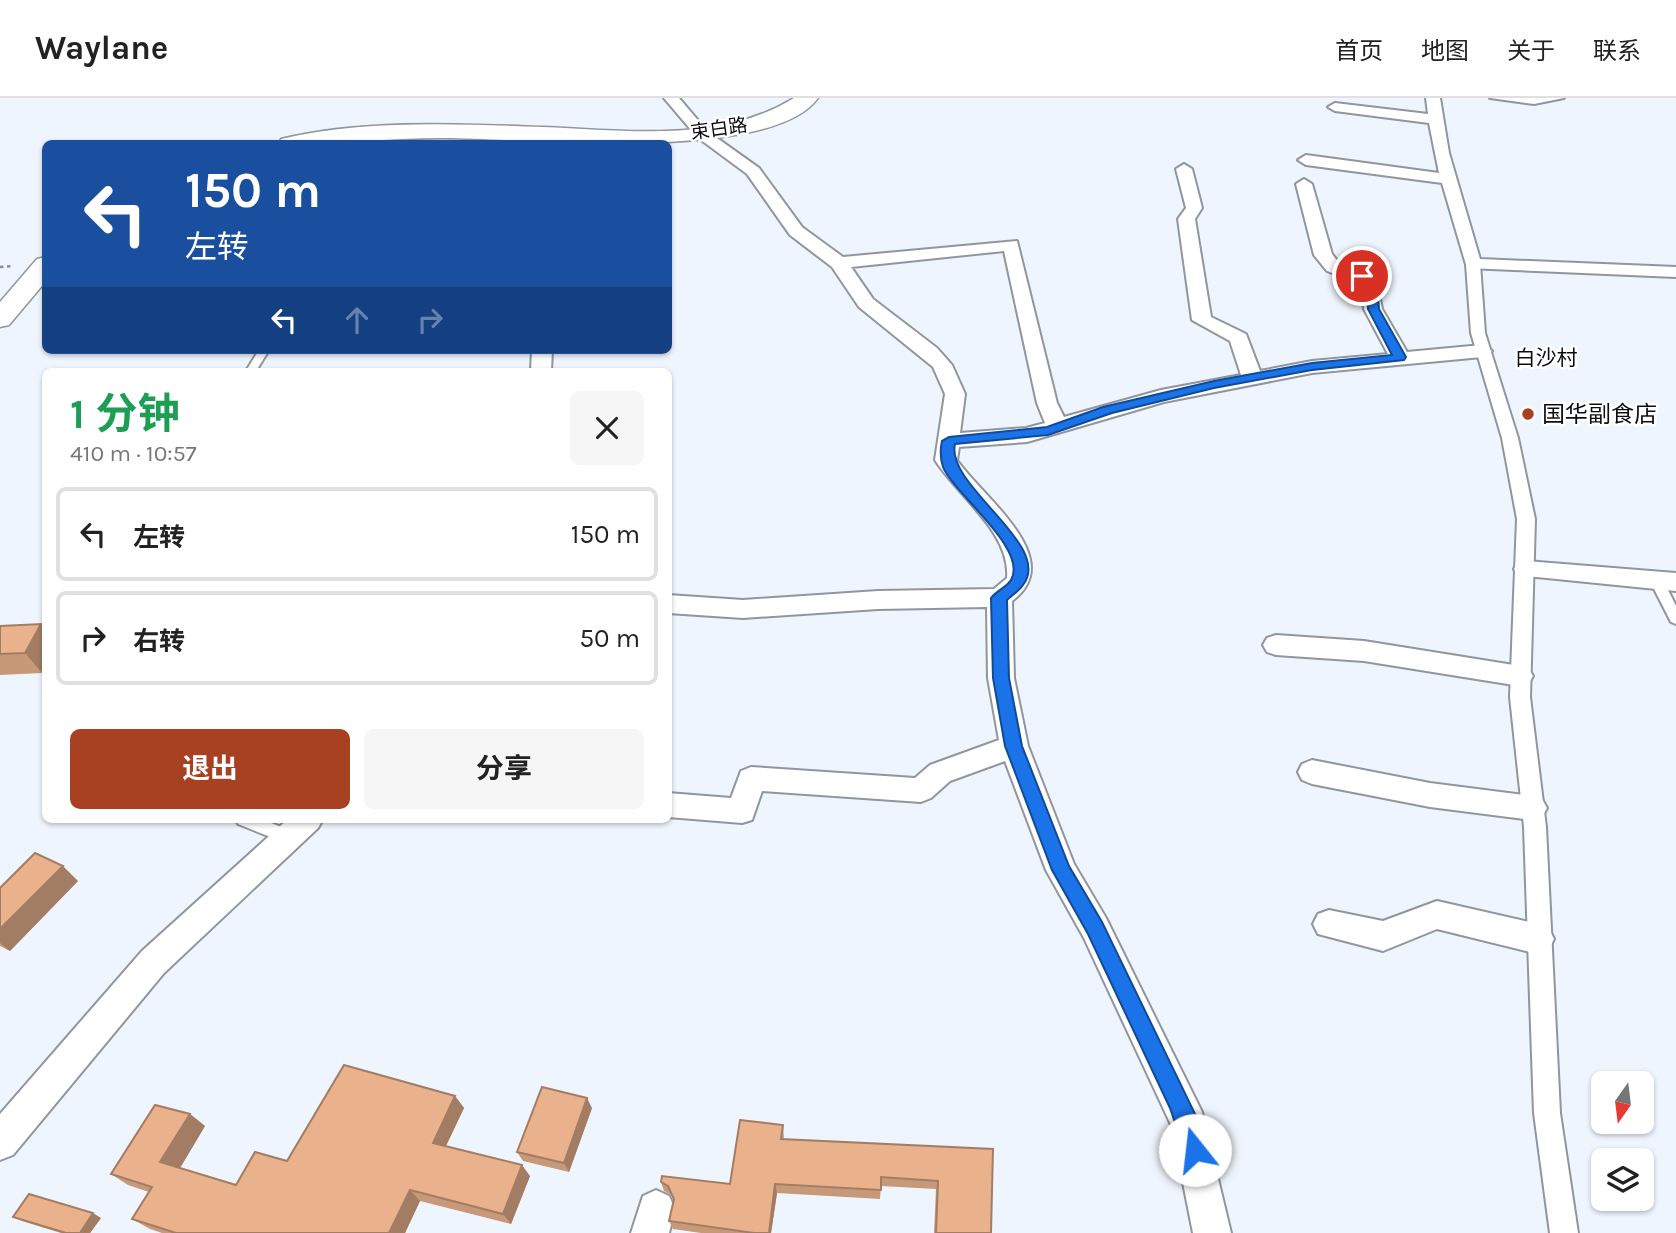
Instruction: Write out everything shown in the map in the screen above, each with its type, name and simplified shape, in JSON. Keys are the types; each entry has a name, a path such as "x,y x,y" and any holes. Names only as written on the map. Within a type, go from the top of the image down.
{"main road":[{"name":"束白路","path":"323,140 392,132 615,139 702,134 738,130 760,123 808,98"},
{"path":"0,319 42,269"}],"street":[{"path":"671,98 702,134 753,171 796,231 839,262 866,303 930,352 946,372 955,394 946,460 1001,529 1017,554 1021,568 1018,582 999,598 878,600 743,609 672,604"},
{"path":"1433,98 1448,178 1473,264 1482,351 1497,391 1513,452 1526,519 1520,697 1532,808 1547,1113 1564,1233"},
{"path":"1335,107 1436,119"},
{"path":"1306,160 1448,178"},
{"path":"1184,169 1194,208 1186,219 1202,320 1239,338 1252,377"},
{"path":"1304,184 1323,255 1334,267 1370,281 1373,309 1400,357"},
{"path":"839,262 1012,245 1047,403 1058,428"},
{"path":"1473,264 1676,272"},
{"path":"949,441 1027,435 1058,428 1108,410 1252,377 1400,357 1482,351"},
{"path":"1526,569 1667,582"},
{"path":"999,598 1001,678 1014,746 1061,870 1095,928 1189,1125 1212,1233"},
{"path":"1276,645 1364,651 1520,676"},
{"path":"672,805 742,811 751,779 921,790 940,773 1014,746"},
{"path":"1312,772 1430,795 1532,808"},
{"path":"0,1142 153,962 298,828"},
{"path":"1329,924 1382,936 1437,915 1538,939"}],"lane":[{"path":"1494,98 1539,102 1560,98"},
{"path":"1667,582 1676,619"},
{"path":"268,823 298,828"}],"building":[{"path":"41,624 25,653 0,654 0,626"},
{"path":"35,853 63,866 0,929 0,888"},
{"path":"344,1065 455,1096 433,1143 522,1165 503,1214 410,1190 389,1233 176,1233 132,1219 152,1187 111,1174 155,1105 190,1114 160,1162 236,1185 255,1152 287,1161"},
{"path":"542,1087 587,1098 564,1163 517,1152"},
{"path":"740,1120 783,1125 781,1139 993,1149 991,1233 936,1233 938,1181 881,1177 881,1190 775,1184 769,1233 669,1221 674,1199 668,1186 661,1182 662,1176 730,1184"},
{"path":"29,1194 93,1213 80,1233 66,1233 13,1217"}],"place":[{"name":"国华副食店","path":"1528,414"}],"district":[{"name":"白沙村","path":"1546,358"}],"route":[{"path":"1195,1150 1189,1125 1178,1101 1095,928 1061,870 1014,746 1001,678 999,598 1018,582 1021,568 1017,554 1001,529 950,468 946,451 949,441 1048,431 1108,410 1214,384 1312,367 1400,357 1373,309 1370,281 1362,276"}]}
